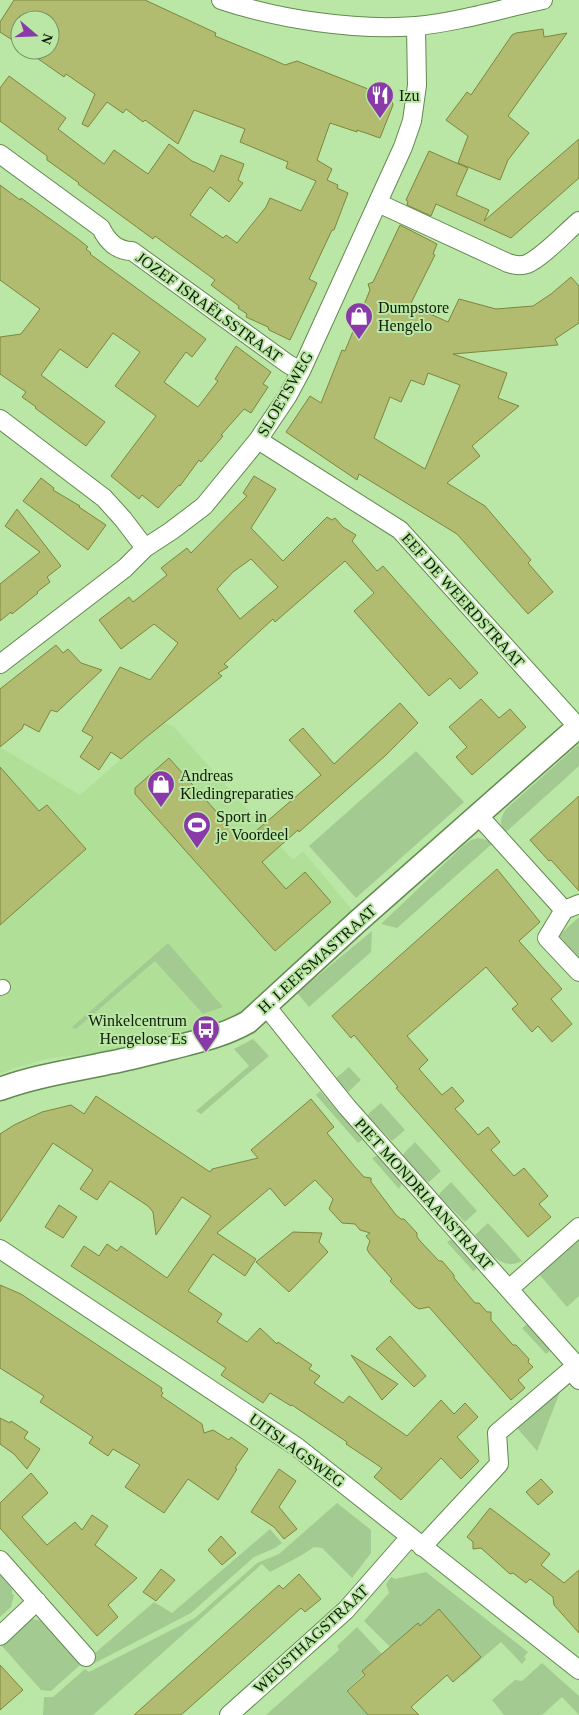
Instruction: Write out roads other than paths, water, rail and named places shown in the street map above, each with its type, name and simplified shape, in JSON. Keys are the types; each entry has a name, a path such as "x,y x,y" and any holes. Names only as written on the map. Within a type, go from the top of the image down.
{"street":[{"path":"221,0 284,17 331,23 380,26 416,26 484,15 537,1"},
{"name":"SLOETSWEG","path":"0,664 125,568 145,548 171,532 204,506 258,440 287,397 301,371 378,203 412,122 417,84 416,26"},
{"name":"JOZEF ISRAËLSSTRAAT","path":"0,154 101,228 106,239 122,251 132,251 288,364 301,371"},
{"path":"378,203 508,263 519,265 528,264 579,221"},
{"path":"0,419 104,498 145,548"},
{"name":"EEF DE WEERDSTRAAT","path":"258,440 400,530 579,726"},
{"name":"H. LEEFSMASTRAAT","path":"0,1090 23,1081 50,1074 131,1058 213,1037 229,1032 248,1022 579,726"},
{"path":"478,815 572,907 548,938 579,972"},
{"name":"PIET MONDRIAANSTRAAT","path":"266,1006 347,1107 578,1369"},
{"path":"509,1289 579,1227"},
{"name":"UITSLAGSWEG","path":"0,1249 297,1447 416,1542 576,1662"},
{"name":"WEUSTHAGSTRAAT","path":"229,1715 346,1610 498,1464 497,1434 578,1369"},
{"path":"0,1560 86,1657"},
{"path":"0,1636 37,1601"}],"place":[{"name":"Izu","path":"380,119"},
{"name":"Dumpstore Hengelo","path":"359,340"},
{"name":"Andreas Kledingreparaties","path":"161,808"},
{"name":"Sport in je Voordeel","path":"197,849"},
{"name":"Winkelcentrum Hengelose Es","path":"206,1053"}]}
